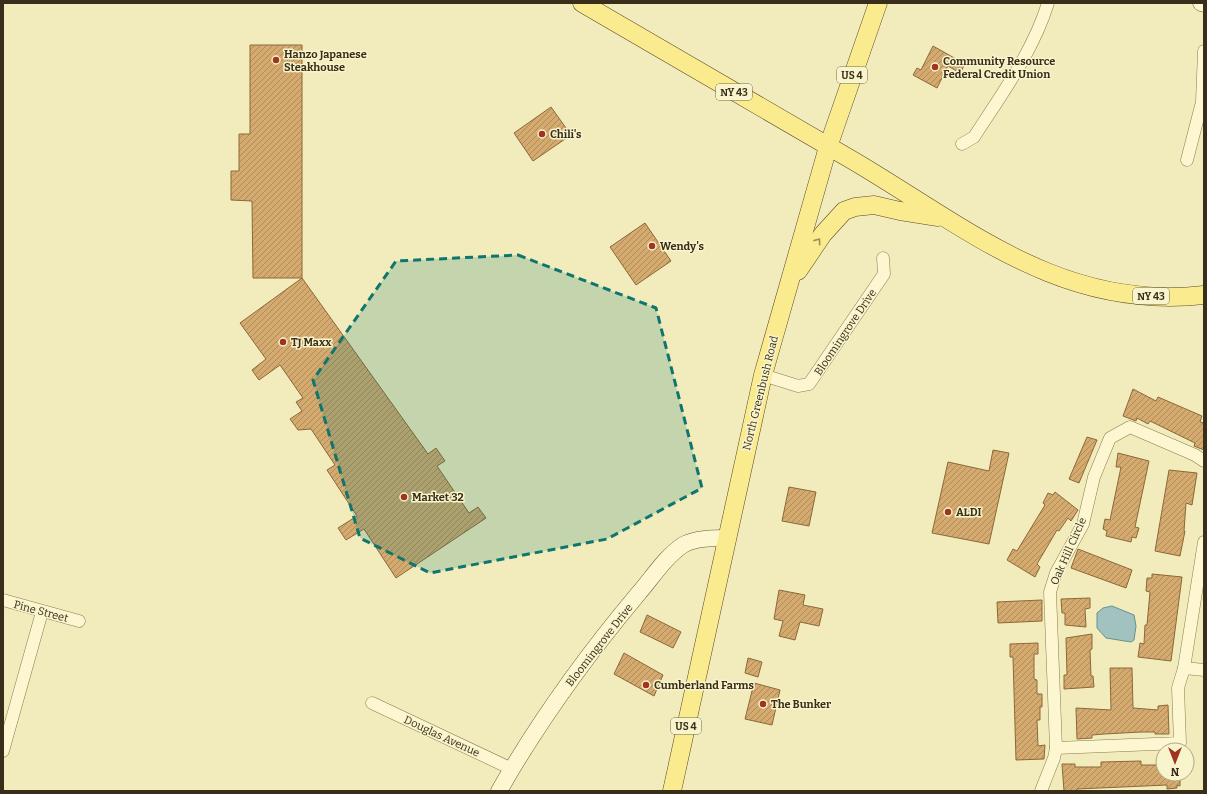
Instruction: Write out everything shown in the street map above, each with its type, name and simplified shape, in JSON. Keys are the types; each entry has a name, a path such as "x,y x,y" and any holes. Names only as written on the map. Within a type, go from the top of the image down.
{"main road":[{"name":"NY 43","path":"582,3 1030,266 1075,283 1099,289 1150,296 1204,295"},
{"name":"North Greenbush Road","path":"672,791 763,375 828,147 878,3"},
{"path":"788,285 823,234 844,211 855,207 874,205 900,211 946,218"}],"street":[{"path":"962,144 974,137 1021,63 1038,30 1048,3"},
{"path":"1187,160 1202,102 1204,51"},
{"name":"Bloomingrove Drive","path":"763,375 798,386 809,384 884,274 883,258"},
{"name":"Oak Hill Circle","path":"1041,791 1054,758 1056,748 1050,592 1056,573 1083,524 1094,477 1110,438 1130,427 1195,455 1204,461"},
{"name":"Bloomingrove Drive","path":"500,791 547,713 596,644 666,559 684,545 706,539 728,538"},
{"path":"1056,748 1180,743 1178,688 1184,668 1204,542"},
{"name":"Pine Street","path":"3,600 78,621"},
{"path":"3,751 42,612"},
{"path":"1184,668 1204,670"},
{"name":"Douglas Avenue","path":"372,704 512,769"}],"highlighted area":[{"path":"518,255 656,308 702,488 607,539 430,573 360,538 313,380 396,261"}],"water":[{"path":"1112,606 1134,615 1136,626 1134,640 1131,642 1106,638 1097,628 1097,613 1103,608"}],"building":[{"path":"250,45 302,45 302,278 253,278 252,201 231,200 231,171 239,171 239,134 250,134"},
{"name":"Community Resource Federal Credit Union","path":"933,46 965,64 960,73 948,66 937,88 913,75 917,68 921,70"},
{"name":"Chili's","path":"551,107 571,135 533,161 514,133"},
{"path":"645,223 671,261 636,285 610,247"},
{"path":"302,278 428,454 436,448 445,461 437,466 469,513 478,507 486,518 396,578 364,529 346,540 338,528 357,516 327,470 335,465 311,429 298,430 290,419 302,411 296,402 303,398 280,365 259,380 252,370 266,359 240,323"},
{"path":"1133,389 1156,401 1158,397 1202,416 1200,422 1204,423 1204,450 1194,446 1195,443 1150,421 1148,424 1137,418 1136,421 1123,416"},
{"path":"1087,437 1097,440 1079,483 1069,479"},
{"path":"993,450 1009,453 989,544 932,533 948,462 989,471"},
{"path":"1118,453 1149,461 1135,527 1139,528 1136,538 1132,537 1131,542 1106,536 1107,531 1103,529 1105,519 1110,520 1121,467 1116,467"},
{"path":"1169,470 1197,473 1192,505 1186,503 1185,531 1180,556 1155,551"},
{"path":"789,487 816,492 809,526 782,521"},
{"path":"1055,492 1078,510 1071,521 1068,518 1059,531 1057,530 1037,564 1040,567 1035,577 1007,560 1013,549 1017,551 1045,505 1043,503 1048,493 1053,495"},
{"path":"1078,549 1132,570 1126,588 1071,568"},
{"path":"1152,574 1182,577 1171,661 1138,657 1140,643 1144,644 1145,625 1147,625 1150,592 1146,591 1147,578 1152,578"},
{"path":"779,590 805,595 803,605 823,609 819,626 800,622 795,640 779,636 783,621 774,619"},
{"path":"1090,598 1090,608 1085,609 1086,627 1065,625 1065,613 1062,613 1061,599"},
{"path":"1042,600 1042,621 998,623 997,602"},
{"path":"647,615 681,632 673,648 640,632"},
{"path":"1092,634 1092,649 1090,650 1091,676 1093,676 1094,687 1064,689 1064,675 1067,675 1066,638"},
{"path":"1038,643 1038,654 1034,654 1034,679 1037,680 1037,694 1042,694 1040,720 1037,720 1038,746 1045,745 1044,759 1016,760 1013,657 1010,657 1010,644"},
{"name":"Cumberland Farms","path":"624,653 663,675 654,696 614,674"},
{"path":"748,658 762,662 758,677 745,673"},
{"path":"1110,668 1132,668 1133,708 1158,710 1158,706 1168,705 1169,734 1141,732 1104,734 1092,735 1092,738 1077,739 1076,708 1111,710"},
{"name":"The Bunker","path":"754,683 780,690 772,725 745,719"},
{"path":"1141,761 1141,765 1155,765 1155,782 1180,782 1180,786 1177,785 1177,788 1167,789 1167,785 1077,789 1077,791 1064,791 1062,764 1075,764 1075,767 1101,767 1101,762"}],"place":[{"name":"Hanzo Japanese Steakhouse","path":"276,60"},
{"name":"Community Resource Federal Credit Union","path":"935,67"},
{"name":"Chili's","path":"542,134"},
{"name":"Wendy's","path":"652,246"},
{"name":"TJ Maxx","path":"283,342"},
{"name":"Market 32","path":"404,497"},
{"name":"ALDI","path":"948,512"},
{"name":"Cumberland Farms","path":"646,685"},
{"name":"The Bunker","path":"763,704"}]}
